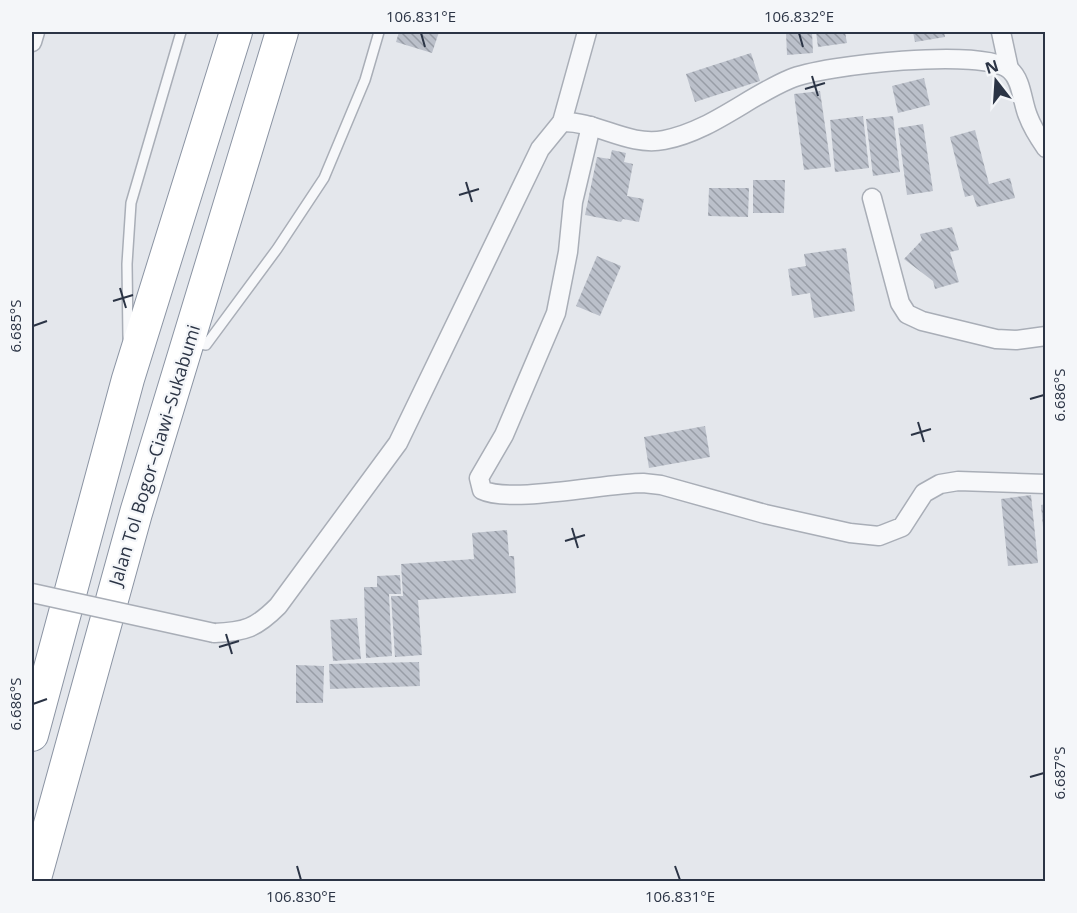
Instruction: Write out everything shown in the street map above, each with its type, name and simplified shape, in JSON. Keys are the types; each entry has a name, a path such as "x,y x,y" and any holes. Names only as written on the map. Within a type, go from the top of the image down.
{"highway":[{"path":"32,735 128,379 236,32"},
{"name":"Jalan Tol Bogor–Ciawi–Sukabumi","path":"34,882 135,513 282,32"}],"street":[{"path":"32,42 35,32"},
{"path":"32,593 214,633 241,632 261,623 278,606 398,443 535,158 562,122 587,32"},
{"path":"1001,32 1009,69 1016,78 1030,120 1046,148"},
{"path":"562,122 576,122 621,137 650,141 671,138 700,128 787,80 822,70 935,60 985,62 1009,69"},
{"path":"591,126 573,202 568,252 556,313 504,435 479,478 482,490 494,493 522,493 587,489 627,483 652,484 804,523 879,536 902,527 924,493 940,483 958,481 1046,484"},
{"path":"872,198 900,303 907,314 922,321 996,339 1016,340 1046,336"}],"lane":[{"path":"128,379 127,264 132,203 181,32"},
{"path":"188,342 206,345 277,249 324,178 365,80 379,32"}],"building":[{"path":"399,32 439,32 432,53 396,42"},
{"path":"786,32 812,32 813,53 787,55"},
{"path":"816,32 845,32 847,43 818,47"},
{"path":"913,32 944,32 945,37 915,42"},
{"path":"751,53 760,81 695,102 686,74"},
{"path":"924,78 930,105 898,113 892,86"},
{"path":"820,91 831,167 804,170 794,94"},
{"path":"863,116 869,168 835,172 830,120"},
{"path":"893,116 900,172 873,176 866,119"},
{"path":"923,124 933,191 907,195 898,128"},
{"path":"975,130 989,184 1010,178 1015,198 977,207 973,195 965,197 950,137"},
{"path":"612,150 626,153 624,162 633,164 627,196 644,199 639,222 623,219 621,222 585,215 597,157 610,159"},
{"path":"753,180 785,180 784,213 753,213"},
{"path":"709,188 749,188 748,217 708,216"},
{"path":"952,227 959,250 950,252 959,282 935,289 933,281 904,259 922,240 920,234"},
{"path":"846,248 855,311 814,318 810,293 792,296 788,269 806,266 804,254"},
{"path":"597,256 621,266 600,316 576,306"},
{"path":"705,426 710,457 649,468 644,437"},
{"path":"1031,495 1038,563 1008,566 1001,499"},
{"path":"1046,504 1046,537 1044,538 1041,505"},
{"path":"507,530 509,556 514,556 516,593 418,600 422,655 395,657 391,596 403,596 401,564 474,559 472,533"},
{"path":"400,575 401,594 389,594 392,656 366,658 364,587 377,587 377,576"},
{"path":"357,618 361,659 333,661 330,620"},
{"path":"419,662 420,686 330,689 329,664"},
{"path":"296,665 324,666 323,703 296,703"}]}
